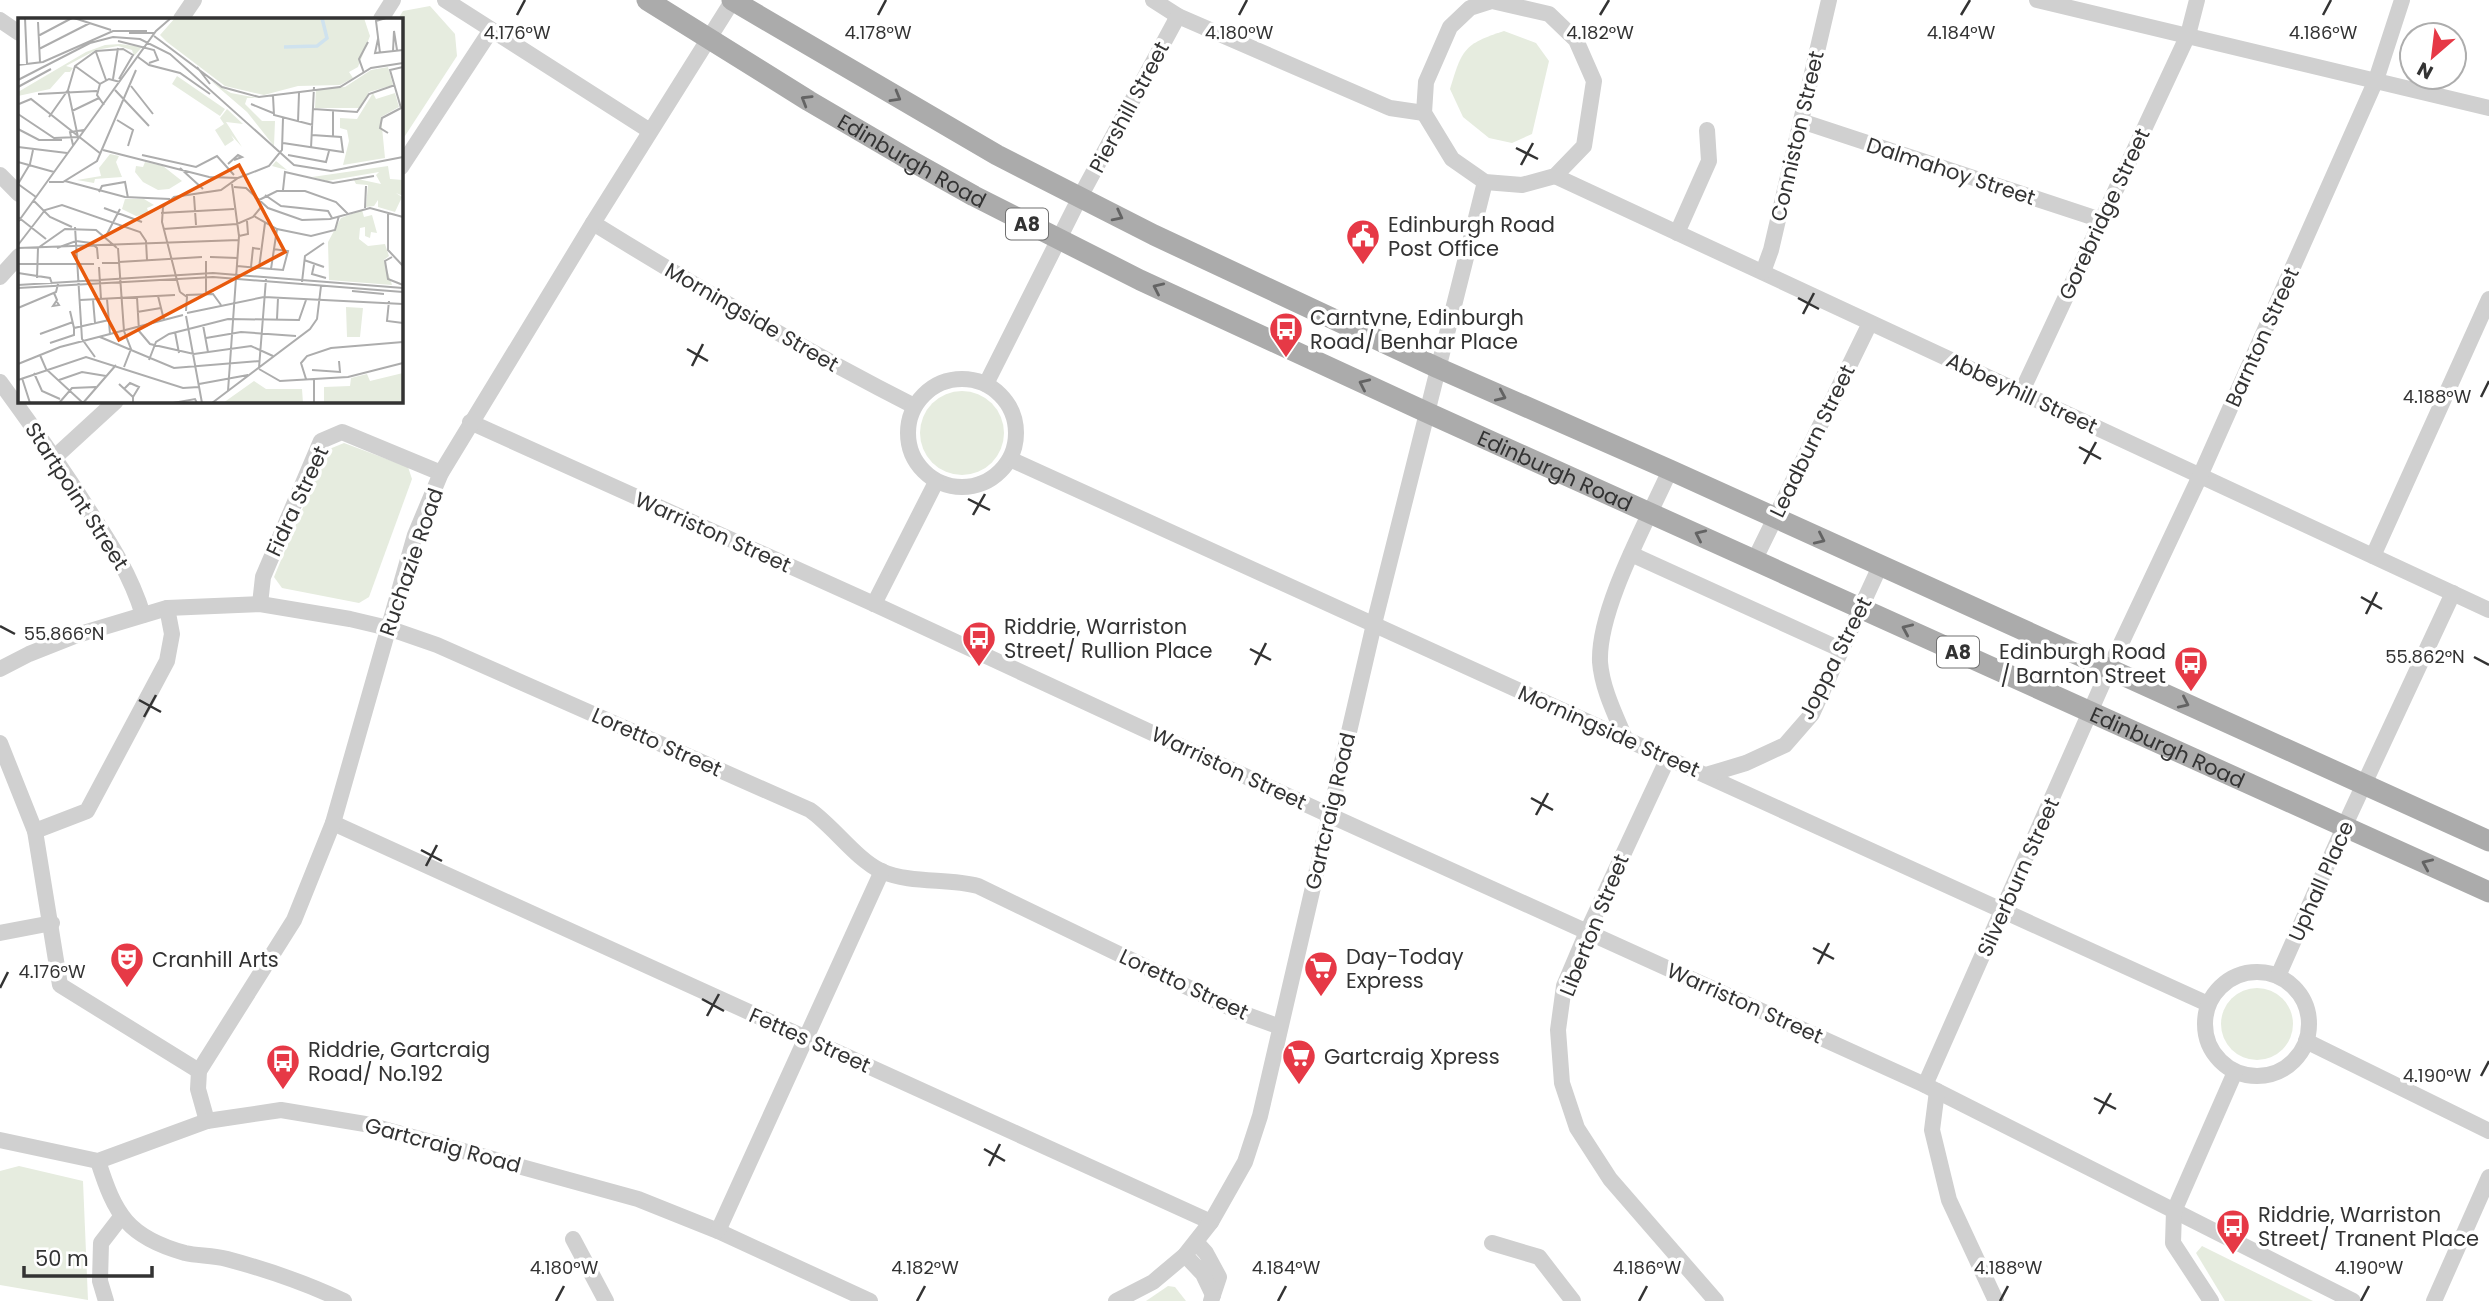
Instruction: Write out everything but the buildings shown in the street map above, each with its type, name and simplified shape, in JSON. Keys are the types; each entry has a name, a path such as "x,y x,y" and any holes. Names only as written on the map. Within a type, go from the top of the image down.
{"main road":[{"name":"Edinburgh Road","path":"647,0 708,40 908,159 1140,280 2489,892"},
{"name":"A8","path":"733,0 985,148 1154,235 1438,368 1671,470 2489,841"}],"street":[{"path":"182,18 194,0"},
{"path":"382,18 393,0"},
{"path":"445,0 650,131"},
{"name":"Ruchazie Road","path":"199,1071 294,920 333,823 415,535 441,473 470,422 733,0"},
{"path":"1153,0 1178,16 1390,108 1424,113"},
{"path":"1493,0 1546,7 1576,40 1594,81 1584,146 1555,176 1522,185 1485,182 1452,159 1424,113 1426,82 1450,27 1470,8 1493,0"},
{"name":"Conniston Street","path":"1763,272 1771,250 1829,0"},
{"path":"2037,0 2489,108"},
{"name":"Gorebridge Street","path":"2021,393 2188,35 2197,0"},
{"name":"Barnton Street","path":"2109,668 2200,476 2376,80 2402,0"},
{"name":"Piershill Street","path":"986,384 1080,197 1178,16"},
{"path":"0,20 18,32"},
{"path":"402,165 491,30"},
{"name":"Dalmahoy Street","path":"1801,121 2101,220"},
{"path":"1677,233 1709,160 1707,130"},
{"path":"0,175 18,193"},
{"name":"Abbeyhill Street","path":"1555,176 2489,610"},
{"name":"Gartcraig Road","path":"1116,1301 1153,1282 1185,1255 1211,1222 1245,1162 1260,1116 1374,624 1485,182"},
{"name":"Morningside Street","path":"593,223 702,291 820,358 914,406"},
{"path":"0,277 18,257"},
{"path":"2373,556 2489,300"},
{"name":"Leadburn Street","path":"1755,561 1870,323"},
{"path":"954,379 970,379 986,384 1000,395 1011,409 1016,425 1016,443 1010,459 999,473 969,488 936,482 922,471 912,457 907,440 908,422 914,406 924,393 938,384 954,379"},
{"name":"Startpoint Street","path":"0,382 55,457 113,546 135,588 144,615"},
{"path":"55,457 115,402"},
{"name":"Warriston Street","path":"470,422 1931,1088 2353,1301"},
{"name":"Fidra Street","path":"260,604 263,577 321,441 342,432 441,473"},
{"name":"Morningside Street","path":"1010,459 2208,1004"},
{"path":"1625,738 1609,700 1600,663 1602,634 1632,554 1671,470"},
{"path":"874,604 936,482"},
{"path":"1632,554 1842,650"},
{"name":"Joppa Street","path":"1706,775 1746,763 1785,745 1812,714 1880,566"},
{"name":"Uphall Place","path":"2278,976 2453,593"},
{"name":"Loretto Street","path":"0,669 76,635 167,608 260,604 388,628 437,645 810,810 869,864 882,871 900,877 955,880 978,886 1240,1012 1280,1027"},
{"path":"35,831 88,811 166,661 172,634 167,608"},
{"name":"Silverburn Street","path":"1992,1300 1949,1200 1932,1130 1931,1088 2109,668"},
{"path":"0,743 7,773 35,831 60,985 199,1071 198,1089 207,1121"},
{"name":"Liberton Street","path":"1668,758 1564,986 1558,1030 1562,1083 1577,1128 1610,1179 1716,1301"},
{"name":"Fettes Street","path":"333,823 1211,1222"},
{"path":"718,1231 882,871"},
{"path":"0,933 52,923"},
{"path":"2262,972 2278,976 2301,996 2307,1010 2309,1026 2306,1041 2298,1056 2277,1072 2252,1077 2235,1072 2221,1063 2208,1043 2204,1020 2208,1004 2217,990 2230,979 2245,973 2262,972"},
{"path":"2306,1041 2489,1131"},
{"path":"2211,1301 2173,1243 2174,1211 2235,1072"},
{"name":"Gartcraig Road","path":"98,1161 207,1121 281,1110 365,1124 638,1199 718,1231 870,1301"},
{"path":"0,1140 98,1161 109,1195 121,1217 151,1242 187,1253 224,1258 305,1283 344,1301"},
{"path":"2434,1301 2489,1177"},
{"path":"106,1301 100,1281 102,1243 121,1217"},
{"path":"573,1239 607,1301"},
{"path":"1196,1242 1206,1253 1219,1277 1212,1298"},
{"path":"1492,1243 1539,1257 1573,1301"},
{"path":"1185,1255 1203,1274 1212,1298"}],"shaded area":[{"path":"430,6 455,34 457,56 402,140 402,18 399,18 403,11"},
{"path":"1504,31 1536,43 1549,61 1532,134 1512,143 1489,138 1463,117 1450,89 1466,50 1480,40"},
{"path":"962,391 978,394 992,403 1001,417 1004,433 1001,449 992,463 978,472 962,475 946,472 932,463 923,449 920,433 923,417 932,403 946,394"},
{"path":"344,443 408,467 412,479 369,597 359,603 282,588 274,577 327,450"},
{"path":"2257,988 2277,994 2287,1004 2293,1024 2287,1044 2277,1054 2257,1060 2237,1054 2227,1044 2221,1024 2227,1004 2237,994"},
{"path":"19,1166 83,1181 88,1300 0,1285 0,1171"},
{"path":"2202,1246 2313,1301 2225,1301 2196,1253"},
{"path":"1168,1286 1175,1287 1186,1301 1146,1301"}],"place":[{"name":"Edinburgh Road Post Office","path":"1363,266"},
{"name":"Carntyne, Edinburgh Road/ Benhar Place","path":"1286,359"},
{"name":"Riddrie, Warriston Street/ Rullion Place","path":"979,668"},
{"name":"Edinburgh Road / Barnton Street","path":"2191,693"},
{"name":"Cranhill Arts","path":"127,989"},
{"name":"Day-Today Express","path":"1321,998"},
{"name":"Gartcraig Xpress","path":"1299,1086"},
{"name":"Riddrie, Gartcraig Road/ No.192","path":"283,1091"},
{"name":"Riddrie, Warriston Street/ Tranent Place","path":"2233,1256"}]}
